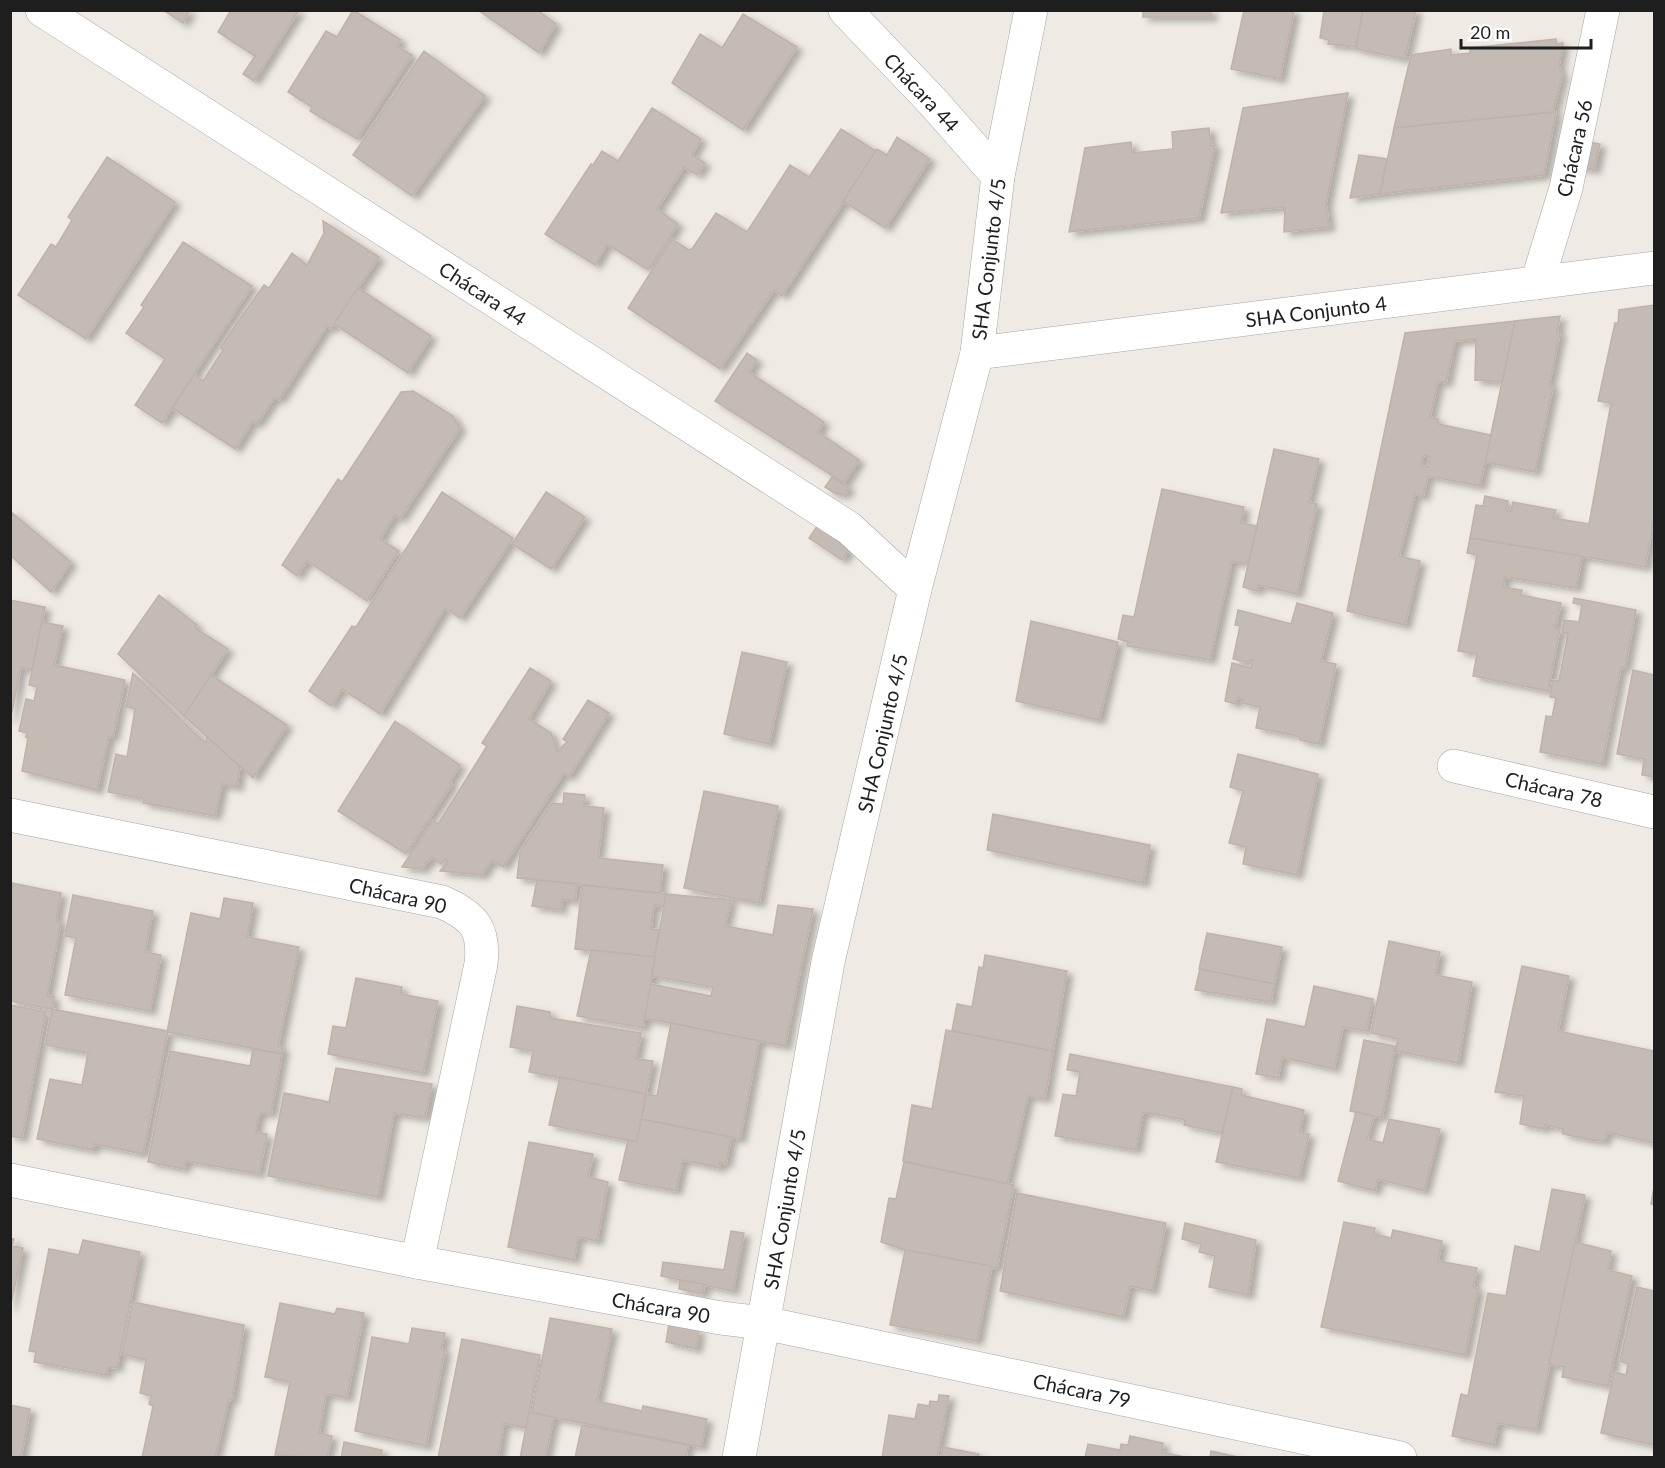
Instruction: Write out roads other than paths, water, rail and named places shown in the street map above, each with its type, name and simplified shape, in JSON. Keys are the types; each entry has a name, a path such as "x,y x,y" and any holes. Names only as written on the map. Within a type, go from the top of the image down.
{"street":[{"name":"Chácara 44","path":"42,10 849,528 915,589"},
{"name":"Chácara 44","path":"845,10 932,101 998,176"},
{"name":"SHA Conjunto 4/5","path":"739,1458 828,962 915,589 977,353 998,176 1030,10"},
{"name":"Chácara 56","path":"1537,283 1566,188 1603,10"},
{"name":"SHA Conjunto 4","path":"977,353 1654,268"},
{"name":"Chácara 78","path":"1454,766 1654,812"},
{"name":"Chácara 90","path":"10,815 442,902 461,910 476,924 483,942 481,964 417,1262"},
{"name":"Chácara 90","path":"10,1180 417,1262 721,1318 764,1323"},
{"name":"Chácara 79","path":"764,1323 1400,1458"}]}
